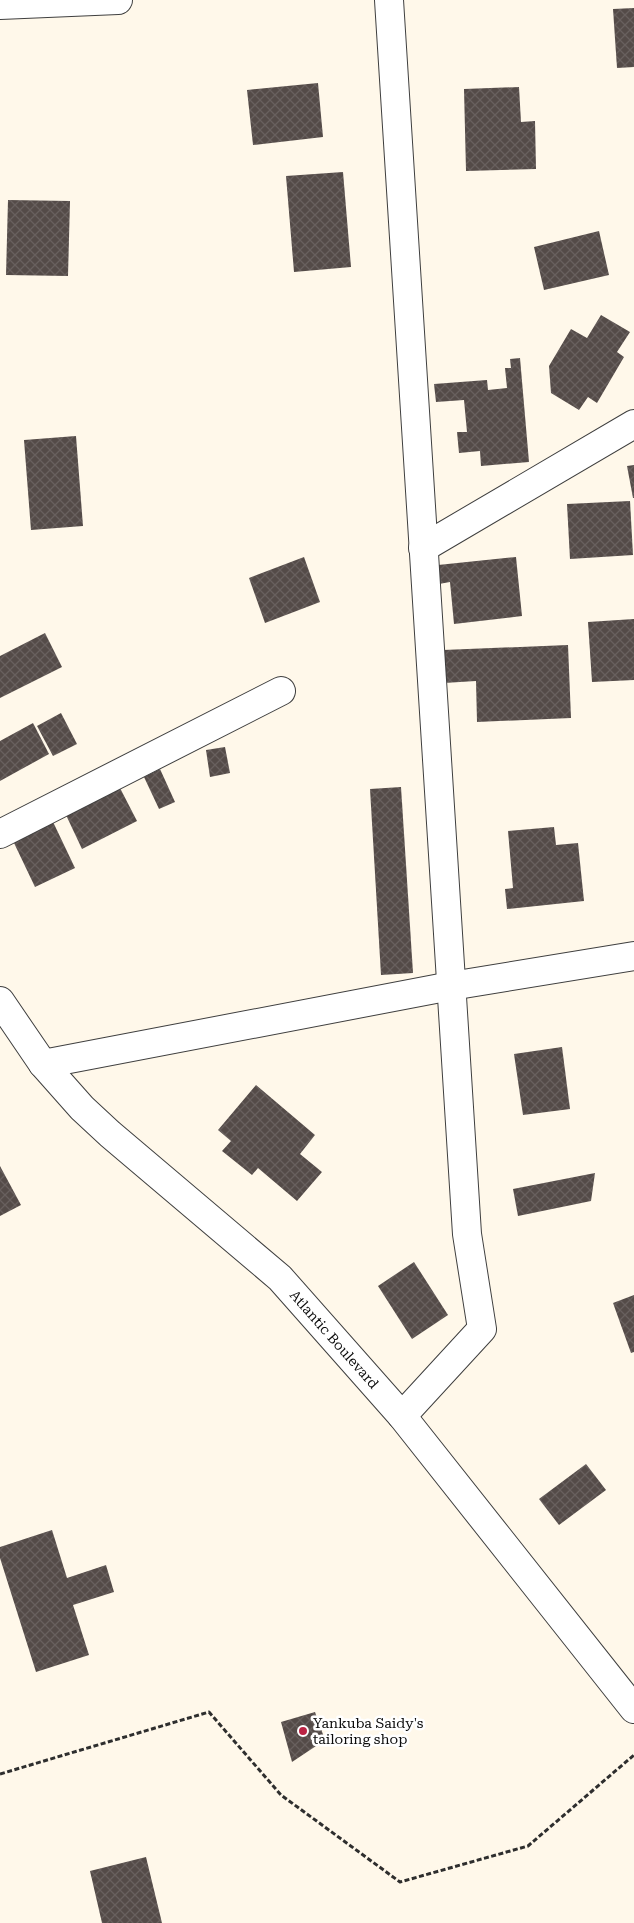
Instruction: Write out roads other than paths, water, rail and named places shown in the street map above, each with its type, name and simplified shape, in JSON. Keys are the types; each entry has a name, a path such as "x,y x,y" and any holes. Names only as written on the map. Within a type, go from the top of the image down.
{"street":[{"path":"0,5 118,0"},
{"path":"389,0 467,1234 482,1329 402,1416"},
{"path":"423,548 634,424"},
{"path":"0,834 281,691"},
{"path":"43,1064 451,986 634,956"},
{"name":"Atlantic Boulevard","path":"0,1002 43,1064 82,1108 280,1278 402,1416 634,1709"}],"place":[{"name":"Yankuba Saidy's tailoring shop","path":"303,1731"}]}
